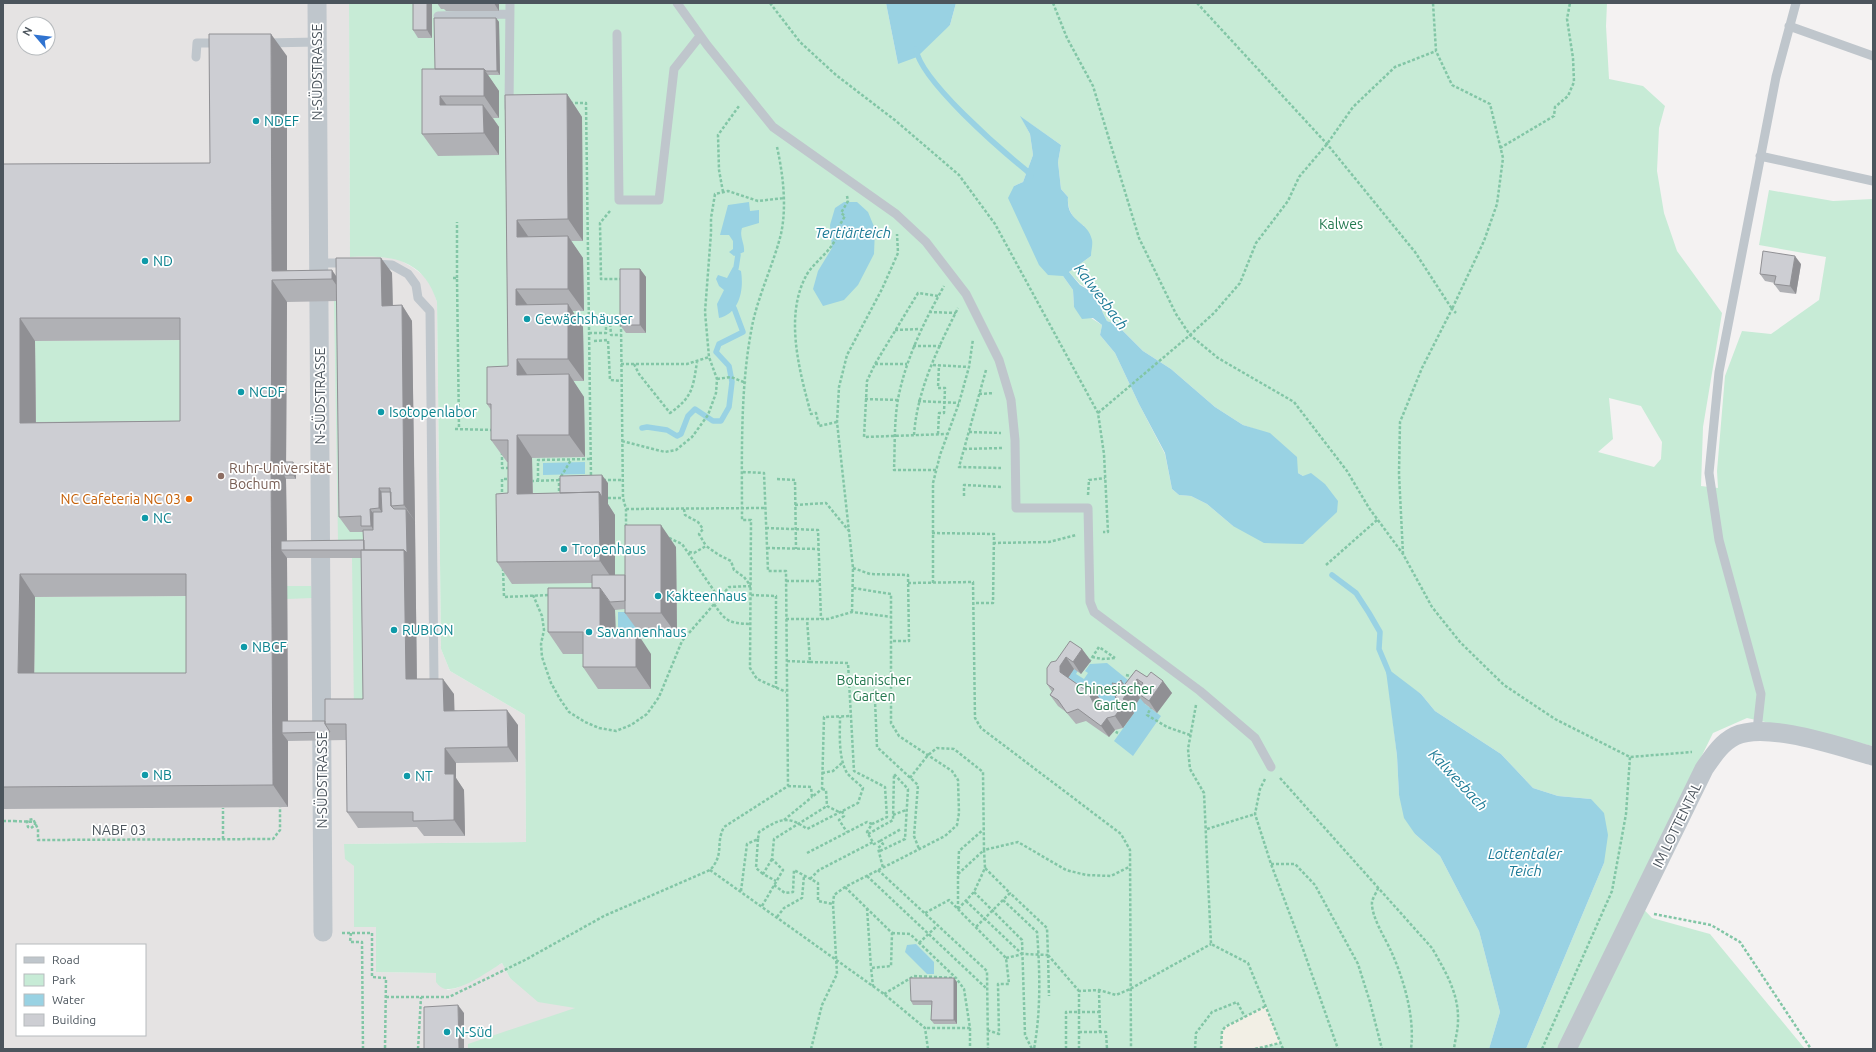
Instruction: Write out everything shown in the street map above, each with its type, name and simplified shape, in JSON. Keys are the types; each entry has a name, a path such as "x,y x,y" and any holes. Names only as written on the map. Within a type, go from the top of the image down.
{"street":[{"name":"N-SÜDSTRASSE","path":"317,3 323,932"},
{"name":"IM LOTTENTAL","path":"1567,1049 1704,769 1717,751 1734,736 1757,730 1771,731 1873,756"}],"lane":[{"path":"509,117 510,3"},
{"path":"677,3 700,36 773,127 896,214 926,242 951,273 966,294 998,360 1011,400 1015,440 1016,508 1088,508 1090,602 1094,612 1200,691 1255,738 1271,767"},
{"path":"1757,730 1761,694 1719,540 1710,473 1718,372 1776,78 1788,26 1796,3"},
{"path":"438,16 510,14"},
{"path":"1788,26 1873,56"},
{"path":"617,34 619,200 659,200 674,69 700,36"},
{"path":"257,43 317,42"},
{"path":"196,57 197,43 234,43"},
{"path":"1760,156 1873,181"},
{"path":"319,263 392,265 408,274 416,285 418,298 430,311 434,680"}],"path":[{"path":"770,3 800,42 831,70 896,121 959,175 983,205 1002,236 1008,250 1098,413 1104,454 1108,532"},
{"path":"1053,3 1067,38 1093,86 1139,238 1176,314 1190,334 1218,358 1294,402 1347,472 1377,520 1402,554 1432,607 1460,642 1504,685 1555,719 1630,757 1717,751"},
{"path":"1197,3 1327,144 1415,252 1456,313"},
{"path":"1402,554 1399,474 1400,422 1422,368 1484,241 1497,204 1503,158 1490,104 1452,85 1436,50 1434,3"},
{"path":"1500,148 1554,116 1555,107 1568,96 1574,82 1573,58 1567,19 1570,3"},
{"path":"1098,413 1214,313 1240,283 1256,243 1288,201 1299,178 1327,144 1353,107 1395,67 1436,50"},
{"path":"723,192 718,170 718,135 746,94"},
{"path":"563,103 586,103 591,480 585,480"},
{"path":"773,127 782,166 784,198 781,233 751,331 746,382 742,520 751,520 750,668 757,679 786,692"},
{"path":"622,441 665,452 676,450 692,437 708,415 716,393 717,379 709,357 705,312 711,234 710,218 715,194 728,191 758,201 784,198"},
{"path":"619,200 600,223 601,279 622,279 622,287"},
{"path":"837,422 819,426 816,413 812,414 806,395 796,349 795,325 798,300 806,276 831,247 841,230 838,228 845,216 841,213 848,201"},
{"path":"852,612 853,568 837,422 839,387 847,356 882,289 898,253 896,214"},
{"path":"457,222 459,429"},
{"path":"936,470 894,470 898,400 907,364 920,329 951,273"},
{"path":"938,296 918,294 875,364 867,381 864,437 947,434"},
{"path":"914,435 918,401 941,346 966,294"},
{"path":"929,312 956,313"},
{"path":"933,583 933,483 969,367 976,314"},
{"path":"621,319 623,498 626,509 626,530"},
{"path":"589,333 606,333 606,322 610,321 611,335 621,334"},
{"path":"895,330 920,329"},
{"path":"594,341 608,340 610,380 621,381"},
{"path":"913,346 941,346"},
{"path":"621,364 671,364 697,362 709,357"},
{"path":"634,364 639,374 670,414 692,391 697,362"},
{"path":"875,364 907,364"},
{"path":"988,364 959,467 1002,468"},
{"path":"933,365 969,367"},
{"path":"938,434 939,413 944,413 945,388 938,388 939,365"},
{"path":"717,379 731,377 746,382"},
{"path":"982,384 989,384"},
{"path":"979,394 998,393"},
{"path":"865,399 898,400"},
{"path":"918,401 959,403"},
{"path":"455,429 500,431"},
{"path":"969,432 1004,433"},
{"path":"964,449 1002,448"},
{"path":"502,449 502,468 515,468"},
{"path":"538,481 538,460 591,459"},
{"path":"559,500 559,480 571,460"},
{"path":"743,472 764,473 768,571 786,571 788,786"},
{"path":"1088,480 1105,478"},
{"path":"502,502 502,479 515,479"},
{"path":"777,479 794,480 796,549"},
{"path":"526,481 566,480"},
{"path":"598,480 623,480"},
{"path":"964,496 964,485 1000,487"},
{"path":"608,498 623,498"},
{"path":"795,505 826,503 850,532"},
{"path":"626,509 765,508"},
{"path":"684,509 685,515 698,522 703,529 699,534 706,546 731,561 734,570 744,577 751,586"},
{"path":"1326,565 1377,520"},
{"path":"766,528 818,530 821,619"},
{"path":"993,543 1049,542 1088,532"},
{"path":"932,533 994,534 993,603 974,603"},
{"path":"666,537 682,544 719,598"},
{"path":"688,552 694,553 706,546"},
{"path":"767,548 819,549"},
{"path":"503,565 504,597 554,595"},
{"path":"853,568 870,574 908,575 909,641 892,641"},
{"path":"786,581 820,581"},
{"path":"908,582 973,582 975,718 981,728 1121,834 1130,850 1131,1049"},
{"path":"533,595 542,616 544,630 541,644 542,657 551,683 560,699 569,712 584,722 600,728 616,730 631,725 647,714 659,697 682,641 729,587 751,586"},
{"path":"811,1049 822,1005 837,974 833,904 834,895 846,887 945,836 957,825 959,813 958,780 952,771 899,736 891,722 891,594 853,588"},
{"path":"751,595 776,596 776,688"},
{"path":"714,604 724,619 733,623 750,624"},
{"path":"786,619 828,619 852,612 892,617"},
{"path":"807,618 810,662"},
{"path":"1087,665 1092,657 1099,647 1115,658 1102,659 1092,657"},
{"path":"787,662 848,663 854,771 885,787 887,817 872,824 867,832 873,842"},
{"path":"1126,675 1133,676 1138,680"},
{"path":"1130,681 1133,676"},
{"path":"892,677 874,677 877,747 918,785 914,836 919,849"},
{"path":"1200,691 1188,749 1190,769 1204,793 1207,829 1211,944"},
{"path":"1153,703 1147,715 1157,722 1190,735"},
{"path":"822,789 824,717 852,716"},
{"path":"776,881 763,874 756,868 759,832 777,821 792,819 807,829 858,803 863,788 848,773 843,762 840,744 840,717"},
{"path":"1111,726 1109,730 1118,733"},
{"path":"910,778 928,755 937,748 954,749 983,772 984,868 974,892 958,909"},
{"path":"1542,1049 1612,891 1626,814 1630,757"},
{"path":"822,773 833,771 843,762"},
{"path":"1338,1049 1271,864 1255,814 1260,789 1271,767 1432,948 1449,976 1456,998 1458,1021 1454,1049"},
{"path":"868,834 893,820 894,774 908,789 905,839 880,851"},
{"path":"386,997 449,997 525,960 604,916 710,870 718,861 721,833 724,827 788,786 811,787 812,797"},
{"path":"784,820 822,789"},
{"path":"822,789 826,790 827,806"},
{"name":"NABF 03","path":"3,821 34,820 38,829 38,840 273,839 280,830 280,798"},
{"path":"827,806 840,812 844,816 839,820 846,832"},
{"path":"763,874 772,859 774,839 798,822 827,806"},
{"path":"223,808 223,839"},
{"path":"893,815 906,810"},
{"path":"1207,829 1255,814"},
{"path":"807,853 867,822 872,824"},
{"path":"810,879 819,870 873,842 874,844 880,841 901,829"},
{"path":"958,909 959,851 984,829"},
{"path":"741,892 747,844 758,839"},
{"path":"880,841 883,844 878,848 883,868"},
{"path":"958,874 984,850 1018,842 1066,870 1086,875 1112,876 1129,867"},
{"path":"762,906 783,870 772,859"},
{"path":"1271,864 1295,864 1315,885 1358,964 1370,1002 1382,1049"},
{"path":"984,868 1047,928 1049,996"},
{"path":"710,870 884,994 925,1028 970,1028"},
{"path":"774,885 786,893 793,892 794,870 818,883 818,901 833,904"},
{"path":"878,870 987,971 988,1049"},
{"path":"777,918 784,908 802,898 804,876"},
{"path":"867,876 987,989"},
{"path":"846,887 892,933 910,934 956,978 964,989 970,1028 970,1049"},
{"path":"1378,888 1372,902 1376,920 1391,952 1404,987 1410,1012 1412,1049"},
{"path":"974,892 1022,940 1025,1035 1033,1049"},
{"path":"976,927 992,909 1010,893"},
{"path":"925,913 949,900 1006,958 1009,984 998,984 999,1034 987,1030"},
{"path":"1003,900 1037,932 1039,955 1039,1022 1033,1049"},
{"path":"966,901 1023,954"},
{"path":"867,908 873,986"},
{"path":"1635,909 1711,925 1740,942 1811,1049"},
{"path":"919,943 938,925"},
{"path":"363,1049 362,942 350,942 351,933 372,933 372,977 386,978 385,1049"},
{"path":"871,968 891,966 892,933"},
{"path":"1079,991 1099,990 1116,994 1130,989 1211,944"},
{"path":"1211,944 1248,963 1283,1049"},
{"path":"1006,958 1023,954 1048,955 1079,991 1079,1049"},
{"path":"884,994 914,976 956,978"},
{"path":"1099,990 1100,1032"},
{"path":"418,1049 421,997"},
{"path":"1195,1049 1196,1033 1212,1012 1237,1002 1245,1017"},
{"path":"1221,1049 1222,1031 1225,1027 1266,1006"},
{"path":"1066,1049 1066,1012 1100,1012"},
{"path":"925,1028 928,1049"},
{"path":"1079,1032 1106,1032 1107,1049"},
{"path":"1255,1049 1280,1043"}],"shaded area":[{"name":"Ruhr-Universität Bochum","path":"3,3 349,3 350,256 375,256 398,259 424,276 432,287 437,302 441,649 450,671 525,715 526,842 344,844 354,866 354,926 376,927 376,972 437,973 447,990 457,988 502,963 510,978 576,1008 840,1049 3,1049"}],"green space":[{"path":"349,3 886,3 898,64 950,25 956,3 1607,3 1606,26 1609,79 1643,86 1665,106 1659,128 1657,171 1664,213 1677,251 1722,313 1703,427 1701,486 1718,488 1717,471 1725,376 1742,331 1771,334 1819,300 1826,257 1759,245 1769,190 1833,201 1873,199 1873,746 1747,718 1713,733 1632,897 1652,918 1710,934 1805,1049 1526,1049 1604,863 1591,799 1558,796 1533,788 1501,754 1435,711 1421,694 1387,671 1397,756 1399,795 1415,834 1440,856 1479,931 1500,1012 1489,1049 468,1049 468,1044 575,1008 538,1002 510,978 502,963 469,983 449,989 443,988 436,982 436,973 376,972 376,927 354,927 354,866 345,859 344,844 526,842 525,715 450,671 441,649 437,302 431,287 423,276 404,262 379,257 350,257","holes":["1021,117 1061,145 1058,162 1061,189 1068,197 1072,214 1084,226 1091,256 1069,272 1080,284 1104,298 1102,311 1107,321 1116,324 1143,351 1171,369 1215,407 1243,425 1270,434 1298,473 1303,476 1233,526 1207,504 1191,496 1179,495 1172,489 1165,454 1115,353 1100,335 1102,325 1074,307 1073,290 1063,276 1014,186 1023,182 1033,155 1030,134","1609,398 1641,406 1662,442 1661,459 1654,467 1598,452 1613,439"]},
{"path":"334,301 348,301 350,532 372,532 372,548 338,541"},
{"path":"196,340 196,443 36,445 35,341"},
{"path":"372,557 374,714 354,714 352,558"},
{"path":"287,586 311,586 312,598 287,599"},
{"path":"201,596 202,695 34,696 35,597"}],"sand":[{"path":"1266,1006 1280,1043 1255,1049 1221,1049 1222,1031 1226,1026"}],"water":[{"path":"886,3 956,3 950,25 917,57 898,64"},
{"path":"1020,116 1061,145 1058,162 1061,189 1068,197 1070,212 1090,233 1092,240 1091,256 1069,272 1080,285 1104,299 1102,311 1107,321 1116,324 1143,351 1171,369 1215,407 1243,425 1270,433 1297,457 1298,473 1303,476 1311,473 1325,484 1338,501 1337,512 1303,544 1264,543 1233,526 1207,504 1191,496 1179,495 1172,489 1165,453 1139,404 1115,353 1100,335 1102,325 1093,318 1082,319 1074,307 1073,290 1063,276 1048,275 1039,265 1008,198 1014,186 1023,182 1033,155 1030,134"},
{"path":"749,202 750,211 759,210 759,223 742,228 741,234 744,252 734,256 729,252 733,249 733,241 729,235 720,235 728,205"},
{"name":"Tertiärteich","path":"844,202 857,202 868,212 875,229 874,254 858,285 844,300 823,306 813,289 818,271 832,248 830,225 835,208"},
{"path":"733,267 741,271 741,292 736,306 732,311 719,318 717,304 724,290 719,286 716,279 718,275 727,278"},
{"path":"585,462 585,474 543,475 543,463"},
{"path":"618,612 638,612 638,651 618,651"},
{"path":"1107,663 1128,680 1124,686 1116,685 1122,697 1110,723 1092,701 1066,677 1076,664 1080,667 1076,674 1084,679 1088,673 1085,671 1090,664"},
{"name":"Lottentaler Teich","path":"1386,671 1392,672 1421,694 1435,711 1501,754 1533,788 1558,796 1591,799 1604,813 1608,835 1604,863 1526,1049 1489,1049 1500,1012 1479,931 1440,856 1415,834 1404,818 1399,795 1397,756"},
{"path":"1145,691 1145,704 1161,716 1133,756 1114,741 1134,713 1131,711"},
{"path":"916,944 934,962 934,974 927,974 905,952 907,945"}],"building":[{"path":"413,3 427,3 427,30 413,30"},
{"path":"434,18 496,18 497,71 486,71 484,69 435,69"},
{"path":"209,34 271,34 272,271 332,270 332,279 272,280 271,463 273,785 3,787 3,164 210,163","holes":["20,318 180,318 180,421 20,423","20,574 186,574 186,673 18,673"]},
{"path":"422,69 484,69 484,96 440,96 440,105 483,105 484,133 422,134"},
{"path":"567,94 568,219 517,220 517,237 568,236 568,289 516,289 516,305 568,304 568,359 517,359 517,375 569,374 569,435 517,435 517,494 599,492 600,561 497,562 496,494 508,493 508,440 491,440 491,404 487,404 487,367 508,366 505,95"},
{"path":"1763,251 1795,256 1790,286 1774,284 1776,276 1760,274"},
{"name":"Isotopenlabor","path":"336,258 381,258 382,306 402,305 404,505 391,506 390,488 379,488 379,508 370,509 371,526 361,526 361,516 339,517"},
{"path":"620,269 640,269 640,325 620,325"},
{"path":"284,462 293,462 293,475 284,475"},
{"path":"602,475 602,497 599,492 560,493 560,476"},
{"path":"381,492 391,492 391,506 394,509 406,509 407,553 404,550 364,550 363,530 373,530 373,512 382,512"},
{"path":"625,525 661,525 661,613 625,613"},
{"path":"364,540 364,550 281,550 281,541"},
{"path":"361,550 404,550 406,679 443,679 444,711 507,710 508,747 445,748 445,774 454,774 454,820 413,821 413,812 347,812 346,724 325,724 325,699 363,699"},
{"path":"592,575 625,575 625,601 610,602 600,588 592,588"},
{"path":"548,588 600,588 600,632 636,631 636,667 583,667 583,632 548,632"},
{"path":"1070,641 1082,649 1073,662 1066,657 1060,666 1060,672 1084,689 1086,685 1094,691 1090,696 1095,706 1102,711 1105,708 1115,708 1120,701 1115,697 1136,670 1147,677 1151,672 1163,681 1149,701 1136,692 1143,683 1137,679 1123,699 1126,701 1115,716 1107,718 1101,726 1078,709 1067,713 1058,700 1050,695 1054,689 1047,684 1047,668 1051,662 1056,661"},
{"path":"1121,680 1122,685 1124,686 1119,693 1118,691 1112,692 1115,688 1112,683 1117,684"},
{"path":"282,721 325,721 325,724 330,732 282,733"},
{"path":"910,978 954,978 954,1020 931,1020 932,1001 911,1001"},
{"name":"N-Süd","path":"458,1005 459,1049 424,1049 424,1007"}],"waterway":[{"name":"Kalwesbach","path":"916,49 921,62 931,78 946,96 963,114 1031,176"},
{"path":"736,268 738,255"},
{"path":"642,428 647,427 667,430 677,436 681,434 688,416 695,409 713,421 721,421 729,407 732,382 729,366 716,352 719,344 743,332 734,308"},
{"name":"Kalwesbach","path":"1332,575 1356,593 1369,613 1380,632 1379,649 1390,675"}],"place":[{"name":"NDEF","path":"256,121"},
{"name":"ND","path":"145,261"},
{"name":"Gewächshäuser","path":"527,319"},
{"name":"NCDF","path":"241,392"},
{"name":"Isotopenlabor","path":"381,412"},
{"name":"Ruhr-Universität Bochum","path":"221,476"},
{"name":"NC Cafeteria NC 03","path":"189,499"},
{"name":"NC","path":"145,518"},
{"name":"Tropenhaus","path":"564,549"},
{"name":"Kakteenhaus","path":"658,596"},
{"name":"RUBION","path":"394,630"},
{"name":"Savannenhaus","path":"589,632"},
{"name":"NBCF","path":"244,647"},
{"name":"NB","path":"145,775"},
{"name":"NT","path":"407,776"},
{"name":"N-Süd","path":"447,1032"}],"park label":[{"name":"Kalwes","path":"1341,224"},
{"name":"Botanischer Garten","path":"874,688"},
{"name":"Chinesischer Garten","path":"1115,698"}]}
